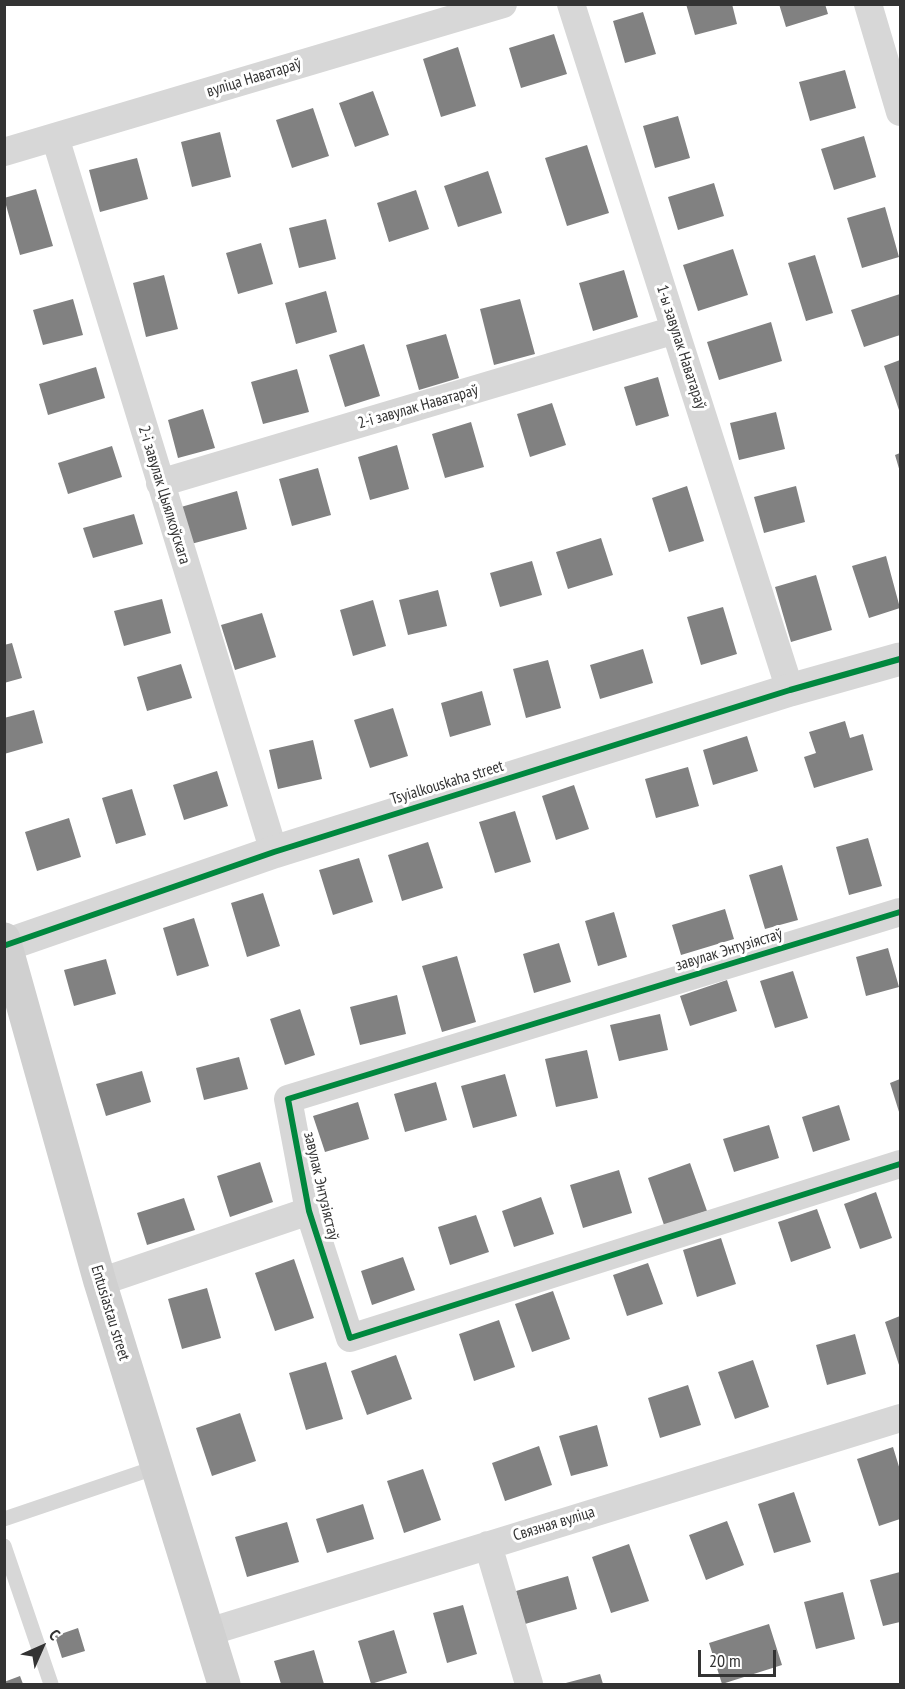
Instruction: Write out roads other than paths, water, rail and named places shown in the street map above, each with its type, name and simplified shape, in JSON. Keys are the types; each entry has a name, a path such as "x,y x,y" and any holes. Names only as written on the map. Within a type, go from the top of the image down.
{"main road":[{"name":"Entusiastau street","path":"5,944 100,1282 224,1684"}],"street":[{"name":"1-ы завулак Наватараў","path":"571,4 790,690"},
{"path":"868,4 893,61 900,112"},
{"name":"вуліца Наватараў","path":"4,152 491,6"},
{"name":"2-і завулак Цыялкоўскага","path":"55,137 274,852"},
{"name":"2-і завулак Наватараў","path":"160,483 675,330"},
{"name":"Tsyialkouskaha street","path":"5,944 274,852 790,690 900,659"},
{"name":"завулак Энтузіястаў","path":"900,912 288,1099 309,1211 350,1338 900,1164"},
{"name":"завулак Энтузіястаў","path":"100,1282 309,1211"},
{"name":"Связная вуліца","path":"208,1632 900,1418"},
{"path":"488,1545 529,1684"}],"lane":[{"path":"4,1519 157,1467"},
{"path":"4,1546 51,1684"}]}
